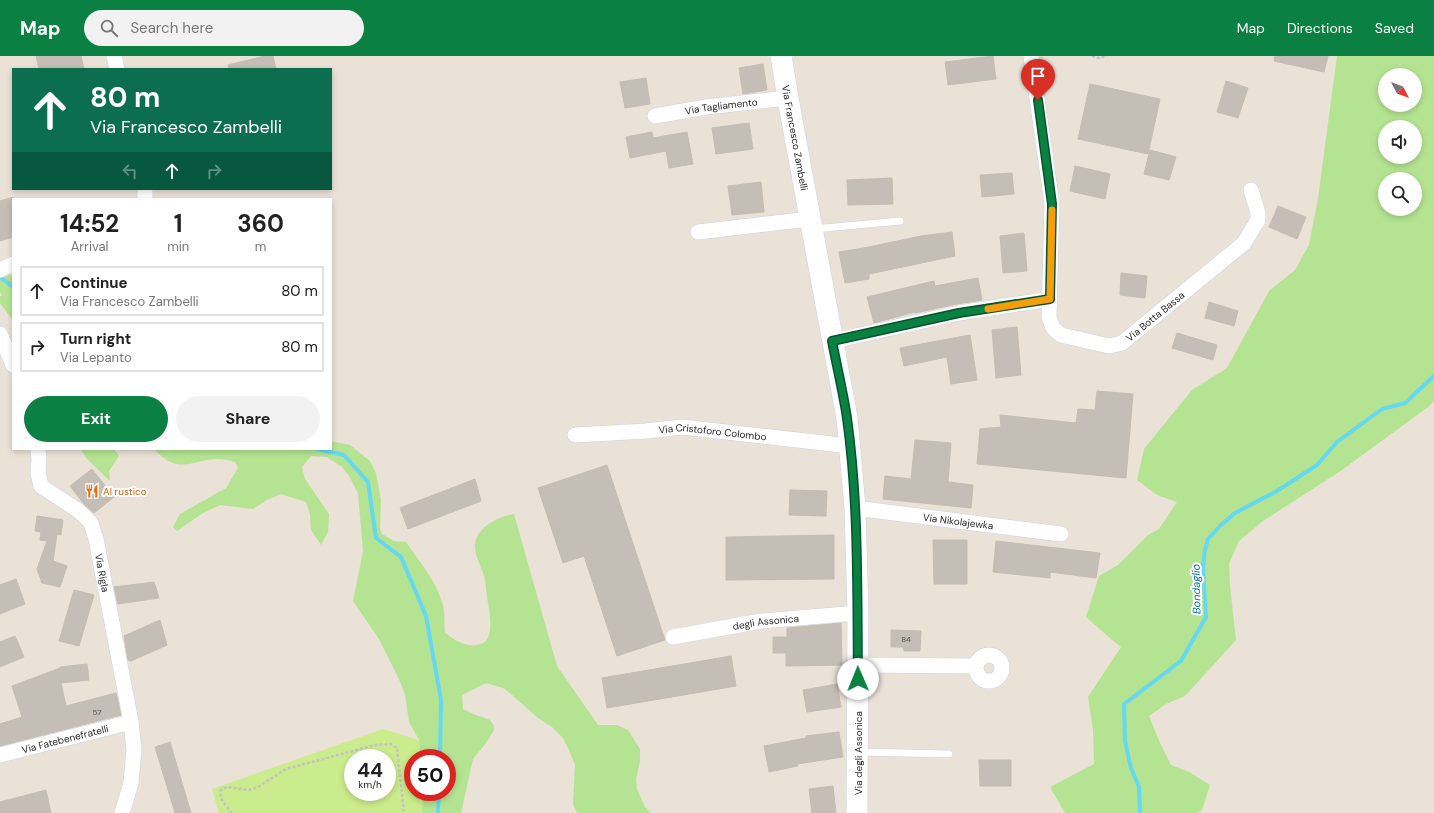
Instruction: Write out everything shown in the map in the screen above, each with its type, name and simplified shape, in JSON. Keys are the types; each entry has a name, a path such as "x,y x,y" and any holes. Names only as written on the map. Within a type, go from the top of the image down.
{"main road":[{"name":"Via Francesco Zambelli","path":"781,56 847,418 854,505"},
{"name":"Via degli Assonica","path":"854,505 858,613 858,813"}],"street":[{"path":"114,56 117,68"},
{"name":"Via Botta Bassa","path":"1031,56 1052,204 1049,317 1053,328 1061,335 1109,346 1122,343 1244,243 1258,220 1258,213 1251,190"},
{"name":"Via Tagliamento","path":"655,116 706,107 788,98"},
{"path":"698,232 801,220 811,225"},
{"path":"832,341 959,313 1050,299"},
{"path":"0,334 12,363"},
{"name":"Via Cristoforo Colombo","path":"575,435 646,431 682,427 850,446"},
{"name":"Via Rigla","path":"38,450 38,473 41,486 79,511 91,523 96,539 131,722 134,750 131,783 122,813"},
{"name":"Via Nikolajewka","path":"854,505 1061,534"},
{"name":"degli Assonica","path":"673,637 761,621 858,613"},
{"path":"858,665 975,666"},
{"name":"Via Fatebenefratelli","path":"0,755 131,722"}],"lane":[{"path":"811,225 900,221"},
{"path":"858,752 949,754"}],"path":[{"path":"1092,56 1099,58 1107,56"},
{"path":"232,813 221,798 220,793 221,790 227,787 249,790 258,787 286,769 375,745 391,744 397,748 404,813"}],"green space":[{"path":"1337,56 1434,56 1434,401 1428,407 1342,470 1263,521 1239,541 1229,564 1236,640 1185,696 1166,704 1149,716 1171,765 1189,772 1210,785 1202,810 1197,813 1065,813 1050,787 1094,764 1093,730 1088,697 1121,647 1086,617 1099,576 1118,565 1148,535 1159,529 1177,502 1157,495 1137,480 1144,449 1192,390 1227,368 1269,291 1295,270 1309,245 1318,198"},
{"path":"0,267 12,276 12,320 0,303 0,296 2,296 0,291"},
{"path":"332,441 350,445 370,461 376,473 381,500 380,529 382,534 394,541 406,542 427,572 440,596 444,608 445,633 453,639 471,645 481,644 486,641 490,630 490,616 485,581 477,556 475,544 480,532 490,523 502,517 514,514 557,666 598,725 617,725 628,730 640,749 640,761 636,779 637,789 645,807 651,813 577,813 573,804 575,765 563,738 552,727 538,718 503,688 486,683 462,695 463,709 490,720 494,726 494,730 473,759 461,813 422,813 421,801 456,801 456,749 420,749 419,740 409,722 405,694 398,677 379,639 353,601 363,551 358,493 349,476 342,467 327,457 311,456 302,467 305,479 329,514 328,532 321,545 311,530 310,515 306,502 281,494 267,500 253,509 220,505 203,513 177,531 173,527 180,514 226,488 238,468 235,462 221,459 211,459 186,464 177,464 168,461 154,450 332,450"},
{"path":"82,450 115,450 119,456 109,471 110,481 86,458"},
{"path":"383,729 419,740 420,749 404,749 404,801 421,801 422,813 219,813 212,789"}],"building":[{"path":"36,56 81,56 84,68 39,68"},
{"path":"265,56 273,56 276,68 229,68 228,65"},
{"path":"993,56 996,79 948,85 945,62"},
{"path":"1275,56 1328,56 1324,72 1274,61"},
{"path":"763,64 767,90 743,94 739,68"},
{"path":"646,78 650,104 625,108 620,82"},
{"path":"1226,81 1248,88 1238,118 1217,112"},
{"path":"1090,84 1160,99 1148,154 1078,139"},
{"path":"749,123 753,149 716,154 712,128"},
{"path":"652,132 653,138 687,132 693,164 669,168 666,151 630,158 626,137"},
{"path":"1150,150 1176,157 1169,180 1144,174"},
{"path":"1075,166 1110,174 1105,199 1070,191"},
{"path":"1012,173 1014,194 982,197 980,175"},
{"path":"892,178 893,204 848,205 847,180"},
{"path":"761,182 764,212 732,215 728,186"},
{"path":"13,197 12,237 0,241 0,201"},
{"path":"1278,206 1306,217 1297,239 1269,227"},
{"path":"952,232 955,256 869,274 869,279 845,283 839,252 921,236"},
{"path":"1024,233 1027,271 1003,273 1000,236"},
{"path":"1121,273 1147,276 1145,298 1120,295"},
{"path":"978,278 982,300 915,312 874,323 867,297 934,281 935,286"},
{"path":"1209,302 1238,311 1234,326 1205,318"},
{"path":"1017,327 1021,375 996,378 992,330"},
{"path":"1177,333 1217,345 1213,360 1172,348"},
{"path":"970,335 977,380 951,384 947,357 904,366 900,348"},
{"path":"1097,391 1133,394 1126,478 977,464 980,429 1001,427 1000,415 1076,423 1078,409 1095,410"},
{"path":"915,440 951,443 948,482 973,485 971,508 883,499 885,476 911,479"},
{"path":"607,465 665,640 617,656 584,556 563,563 538,488"},
{"name":"Al rustico","path":"92,469 114,497 94,513 84,504 70,486"},
{"path":"475,479 481,501 408,529 400,508"},
{"path":"790,490 827,491 826,516 789,515"},
{"path":"37,516 63,520 61,535 57,534 53,561 67,566 60,587 42,583 37,569 47,541 40,540 41,532 35,531"},
{"path":"834,535 834,579 726,580 726,537"},
{"path":"933,540 967,540 967,584 934,584"},
{"path":"996,541 1100,553 1096,578 1050,572 1050,578 993,572"},
{"path":"16,579 25,604 0,614 0,585"},
{"path":"154,582 159,598 118,604 114,587"},
{"path":"74,590 94,595 79,646 59,641"},
{"path":"160,620 167,645 131,661 128,660 124,636"},
{"path":"841,623 842,665 786,666 786,653 773,653 773,637 787,637 787,628"},
{"path":"891,630 921,631 920,651 904,651 903,647 891,647"},
{"path":"15,636 24,657 0,667 0,642"},
{"path":"731,656 736,686 607,708 602,678"},
{"path":"87,664 89,680 61,683 66,706 116,693 121,715 0,746 0,724 22,717 12,686 60,667"},
{"path":"837,684 841,707 807,712 803,690"},
{"path":"839,732 843,757 797,764 798,766 769,772 764,746 806,738 806,736"},
{"path":"170,742 191,813 175,813 155,747"},
{"path":"979,760 1011,760 1011,786 980,786"},
{"path":"833,786 836,813 812,813 809,789"},
{"path":"46,790 51,813 0,813 0,802"}],"waterway":[{"path":"0,277 12,286"},
{"name":"Bondaglio","path":"1140,813 1139,787 1131,768 1125,741 1124,704 1181,661 1206,617 1203,566 1208,539 1235,513 1277,491 1317,465 1337,442 1382,409 1405,403 1434,376"},
{"path":"322,450 344,455 368,482 376,538 401,557 426,616 441,700 440,749"},
{"path":"438,813 439,801"}],"slow traffic":[{"path":"988,309 1050,299 1052,210"}],"place":[{"name":"Al rustico","path":"92,491"}],"route":[{"path":"858,679 858,613 853,479 847,418 832,341 959,313 1050,299 1052,204 1038,100"}]}
